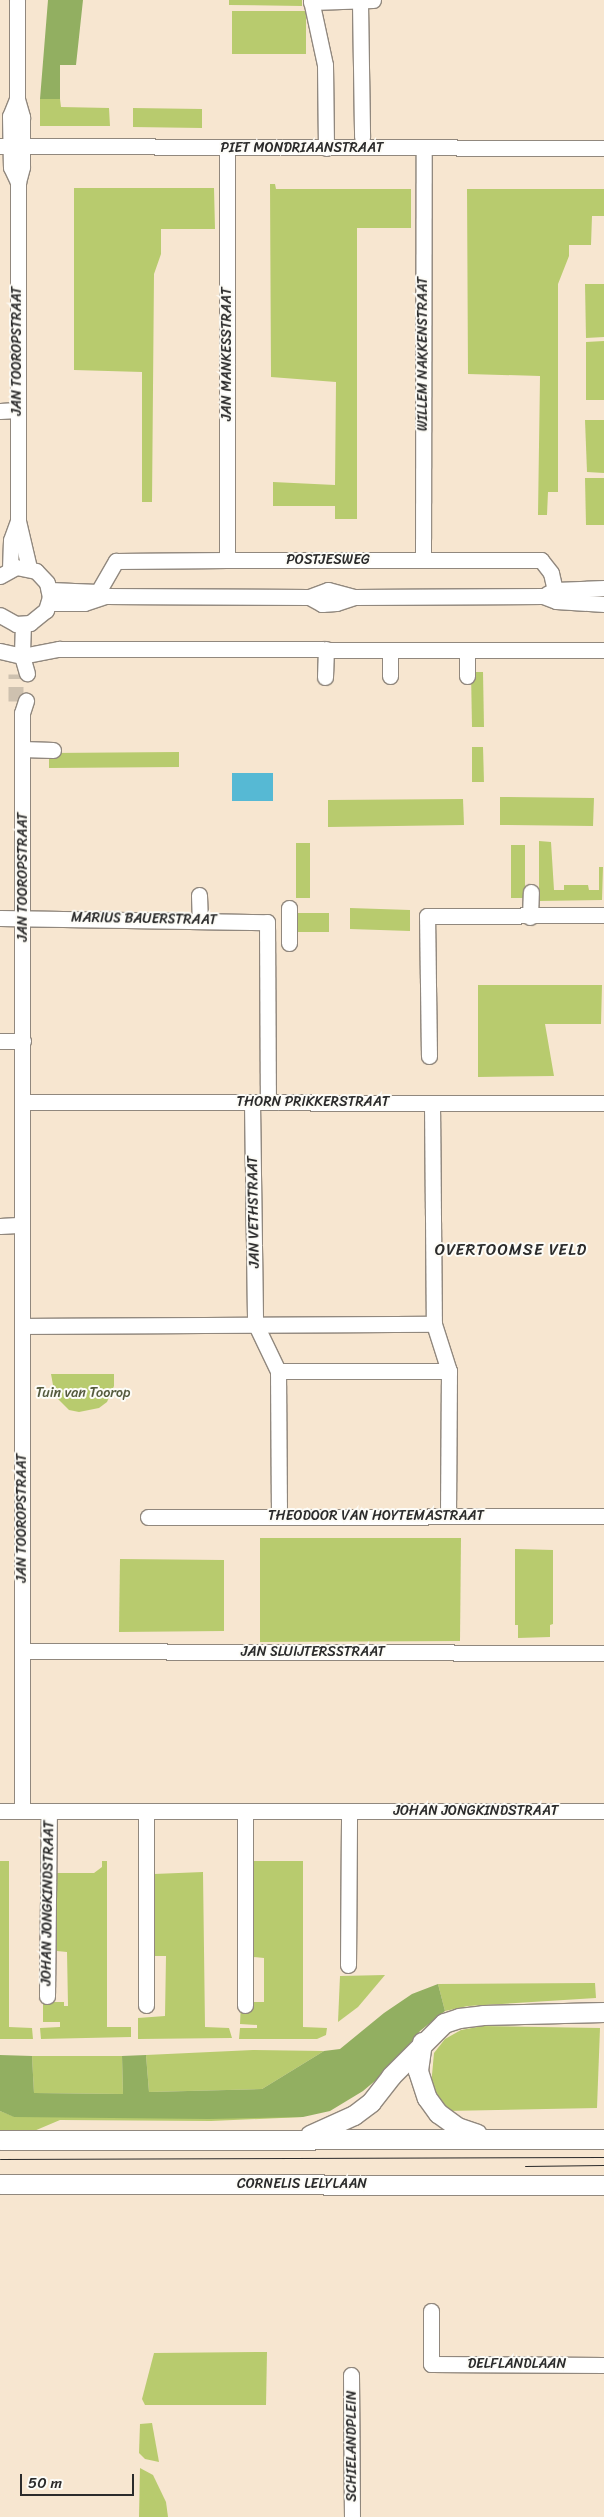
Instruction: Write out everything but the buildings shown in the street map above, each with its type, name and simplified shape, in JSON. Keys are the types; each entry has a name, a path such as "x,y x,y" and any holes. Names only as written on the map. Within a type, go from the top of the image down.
{"main road":[{"path":"304,2138 354,2115 366,2106 422,2042 444,2023 459,2018 604,2012"},
{"path":"422,2042 418,2071 428,2098 438,2113 457,2127 487,2138"},
{"path":"0,2140 602,2139"},
{"name":"CORNELIS LELYLAAN","path":"0,2184 602,2185"}],"street":[{"name":"JAN TOOROPSTRAAT","path":"17,0 17,99 10,116 11,167 18,182 18,521 29,568"},
{"path":"326,148 324,65 311,1 366,1 362,137"},
{"name":"PIET MONDRIAANSTRAAT","path":"11,146 604,148"},
{"name":"JAN MANKESSTRAAT","path":"227,148 227,560"},
{"name":"WILLEM NAKKENSTRAAT","path":"423,560 424,148"},
{"path":"0,411 17,410"},
{"name":"JAN TOOROPSTRAAT","path":"5,573 11,540 18,521"},
{"name":"POSTJESWEG","path":"101,594 116,561 227,560 541,560 550,573 549,593"},
{"path":"0,615 10,622 23,624 36,620 49,597 42,576 29,568 5,573"},
{"path":"49,597 84,603 101,594 309,597 328,590 354,597 549,593 604,588"},
{"path":"549,593 556,601 604,604"},
{"path":"21,674 23,624"},
{"path":"0,651 22,656 59,649 604,650"},
{"path":"325,677 326,649"},
{"path":"390,650 390,676"},
{"path":"467,650 467,676"},
{"name":"JAN TOOROPSTRAAT","path":"21,705 23,1041 22,1811"},
{"path":"22,749 53,750"},
{"path":"530,917 531,892"},
{"path":"199,895 200,919"},
{"path":"289,908 290,943"},
{"path":"429,1056 427,916 604,916"},
{"name":"MARIUS BAUERSTRAAT","path":"0,918 200,919 267,922 268,1102"},
{"path":"0,1041 23,1041"},
{"name":"THORN PRIKKERSTRAAT","path":"22,1102 604,1103"},
{"name":"JAN VETHSTRAAT","path":"252,1102 256,1323"},
{"path":"432,1103 434,1324 448,1372 448,1516"},
{"path":"0,1226 22,1225"},
{"path":"22,1326 256,1323 434,1324"},
{"path":"256,1323 278,1371 278,1516"},
{"path":"278,1371 448,1372"},
{"name":"THEODOOR VAN HOYTEMASTRAAT","path":"148,1517 604,1516"},
{"name":"JAN SLUIJTERSSTRAAT","path":"22,1651 604,1653"},
{"name":"JOHAN JONGKINDSTRAAT","path":"0,1811 604,1811"},
{"name":"JOHAN JONGKINDSTRAAT","path":"47,1996 49,1811"},
{"path":"146,1811 146,2005"},
{"path":"245,1811 245,2005"},
{"path":"348,1965 349,1811"},
{"name":"DELFLANDLAAN","path":"431,2311 431,2364 604,2365"},
{"name":"SCHIELANDPLEIN","path":"351,2375 352,2517"}],"green space":[{"path":"48,0 83,0 76,65 60,65 60,99 40,99"},
{"path":"229,0 302,0 302,6 229,5"},
{"path":"232,11 306,11 306,54 232,54"},
{"path":"40,99 60,99 61,107 109,108 110,126 40,126"},
{"path":"133,108 202,109 202,128 133,127"},
{"path":"270,184 275,184 276,189 411,189 411,228 357,228 357,519 335,519 335,506 273,506 273,482 335,485 336,382 271,377"},
{"path":"74,188 214,188 215,229 161,229 161,254 154,274 152,502 142,502 142,372 74,370"},
{"path":"467,189 604,189 604,216 592,216 591,245 569,245 569,256 558,284 558,492 548,492 547,515 538,515 540,376 468,374"},
{"path":"585,284 604,284 604,337 586,338"},
{"path":"604,341 604,400 586,400 586,342"},
{"path":"585,420 604,420 604,473 587,472"},
{"path":"585,478 604,478 604,525 586,525"},
{"path":"471,672 483,672 484,727 472,727"},
{"path":"472,747 483,747 484,782 472,782"},
{"path":"179,752 179,767 49,768 49,753"},
{"path":"500,797 594,798 593,826 500,825"},
{"path":"463,799 464,825 328,827 328,800"},
{"path":"539,841 551,842 554,890 564,890 564,885 588,885 589,890 599,890 599,867 603,867 602,900 539,901"},
{"path":"296,843 310,843 310,898 296,898"},
{"path":"511,845 525,845 525,898 511,898"},
{"path":"350,908 410,910 410,931 350,929"},
{"path":"295,913 329,913 329,932 295,932"},
{"path":"478,985 602,985 601,1024 545,1024 554,1076 478,1077"},
{"name":"Tuin van Toorop","path":"51,1374 114,1374 114,1386 107,1402 99,1408 79,1412 69,1410 55,1396"},
{"path":"260,1538 461,1538 460,1641 260,1642"},
{"path":"515,1549 553,1550 553,1624 550,1625 550,1637 518,1638 518,1625 515,1625"},
{"path":"120,1559 224,1560 224,1631 119,1632"},
{"path":"0,1861 9,1861 9,2027 32,2028 33,2039 0,2039"},
{"path":"102,1861 107,1861 107,2027 131,2027 131,2037 41,2039 40,2028 60,2027 60,2022 43,2022 43,2002 64,2002 64,2006 68,2006 67,1952 57,1951 56,1873 94,1873 102,1867"},
{"path":"254,1861 303,1861 303,2027 327,2028 326,2035 317,2039 239,2039 240,2028 257,2028 257,2025 240,2024 241,2002 264,2002 264,1958 253,1957"},
{"path":"203,1872 205,2027 229,2028 232,2038 138,2039 138,2018 165,2016 166,1956 153,1956 154,1874"},
{"path":"385,1975 358,2007 338,2022 340,1976"},
{"path":"595,1983 596,1998 468,2006 445,2011 438,1984"},
{"path":"438,1984 445,2011 420,2031 388,2070 363,2091 330,2111 303,2117 209,2119 14,2117 0,2111 0,2055 32,2056 34,2093 123,2094 122,2056 146,2055 149,2092 262,2089 324,2051 340,2049 384,2013 412,1994"},
{"path":"483,2026 600,2028 597,2108 446,2111 438,2103 431,2086 434,2053 445,2039 461,2030"},
{"path":"253,2050 324,2051 262,2089 149,2092 146,2055"},
{"path":"32,2056 122,2056 123,2094 34,2093"},
{"path":"0,2111 15,2117 303,2117 211,2121 60,2120 34,2131 0,2132"},
{"path":"267,2352 266,2405 145,2405 142,2399 154,2353"},
{"path":"152,2423 159,2462 145,2459 139,2453 140,2424"},
{"path":"140,2468 153,2475 166,2502 168,2517 139,2517"}],"water":[{"path":"232,773 273,773 273,801 232,801"}],"tunnel":[{"path":"16,674 16,701"}],"tram line":[{"path":"0,2159 604,2157"},
{"path":"525,2166 604,2165"}],"district":[{"name":"OVERTOOMSE VELD","path":"511,1250"}]}
